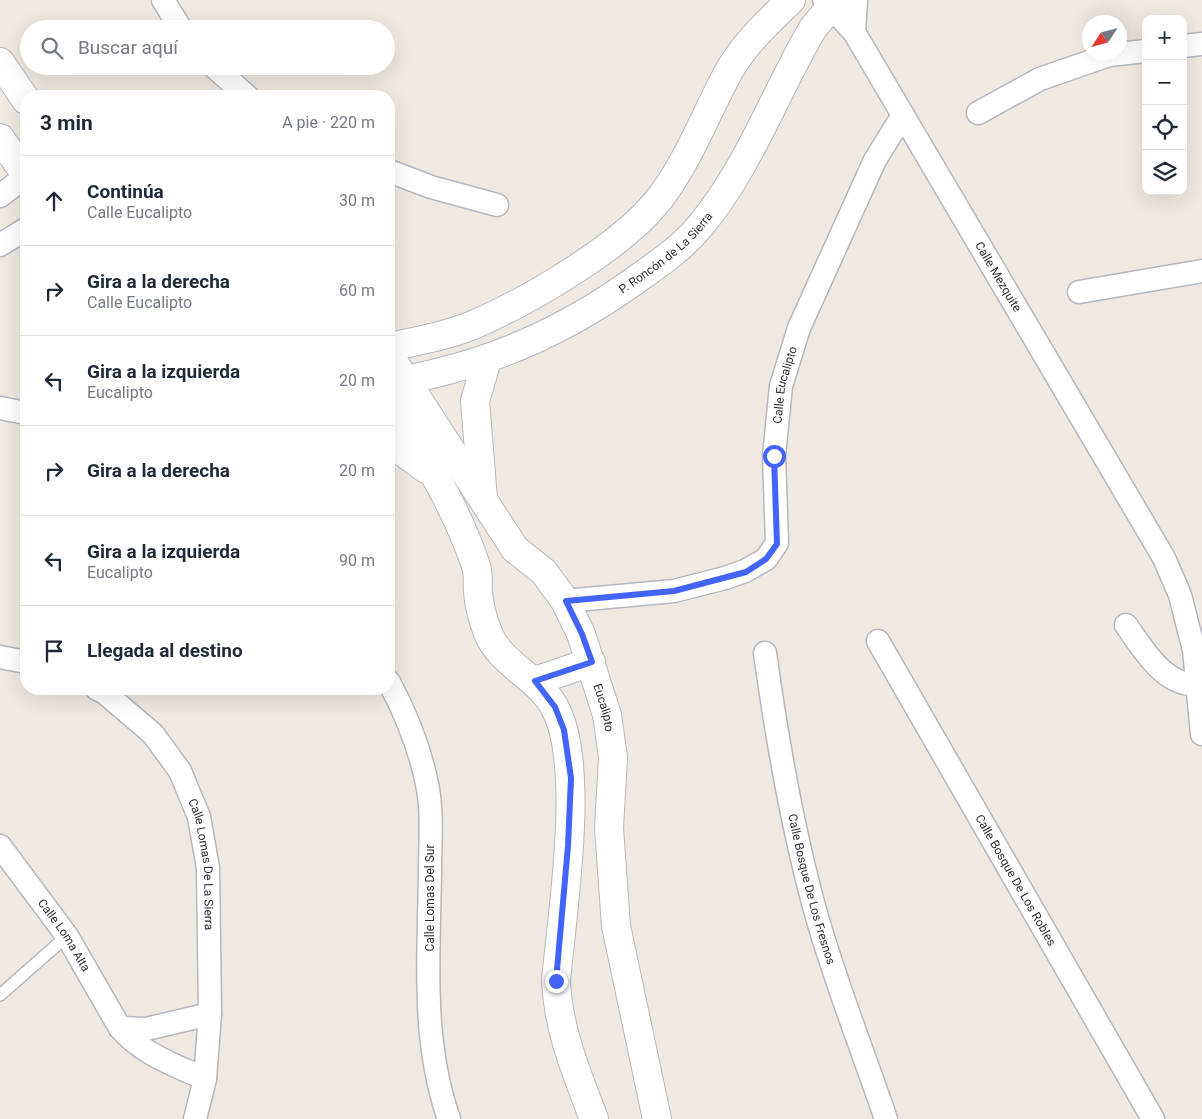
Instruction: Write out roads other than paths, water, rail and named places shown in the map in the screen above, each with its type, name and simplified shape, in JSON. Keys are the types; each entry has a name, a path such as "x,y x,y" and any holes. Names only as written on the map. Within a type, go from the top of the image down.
{"street":[{"path":"163,0 175,20"},
{"path":"395,346 431,338 473,325 579,267 632,227 660,198 694,142 730,70 754,35 791,0"},
{"path":"854,32 856,0"},
{"name":"Calle Mezquite","path":"831,3 854,32 1164,558 1180,595 1199,671 1202,734"},
{"name":"P. Roncón de La Sierra","path":"395,387 487,360 539,339 604,303 668,257 700,225 737,172 813,28 831,3"},
{"path":"1187,46 1202,44"},
{"path":"978,113 1040,79 1109,55 1142,51"},
{"path":"0,62 20,91"},
{"path":"224,75 240,90"},
{"name":"Calle Eucalipto","path":"566,601 674,591 724,578 746,572 766,559 777,544 774,456 781,386 799,328 875,160 903,115"},
{"path":"0,138 20,167"},
{"path":"395,173 431,186 497,205"},
{"path":"0,196 20,181"},
{"path":"0,245 20,232"},
{"path":"1079,292 1202,271"},
{"path":"484,503 476,401 487,360"},
{"name":"Eucalipto","path":"395,388 484,503 515,549 544,572 566,601 582,634 592,662 606,715 613,758 609,828 616,926 657,1119"},
{"name":"Eucalipto","path":"395,389 438,478 477,568 478,593 488,634 503,655 535,681 555,707 564,730 571,778 568,846 556,981 557,1004 566,1041 594,1119"},
{"path":"0,408 20,412"},
{"path":"395,446 438,478"},
{"path":"477,568 515,549"},
{"path":"1126,625 1153,662 1167,676 1182,683 1199,671"},
{"name":"Calle Bosque De Los Robles","path":"878,641 1153,1119"},
{"name":"Calle Bosque De Los Fresnos","path":"765,653 778,744 793,822 816,912 886,1119"},
{"path":"0,657 20,661"},
{"path":"535,681 592,662"},
{"name":"Calle Lomas De La Sierra","path":"107,695 153,734 180,771 199,817 208,868 210,1014 205,1079 195,1119"},
{"name":"Calle Lomas Del Sur","path":"395,695 413,735 428,785 430,840 429,1020 436,1067 449,1119"},
{"name":"Calle Loma Alta","path":"0,846 67,936 120,1028 141,1048 205,1079"},
{"path":"120,1028 146,1029 210,1014"}],"lane":[{"path":"0,995 67,936"}]}
